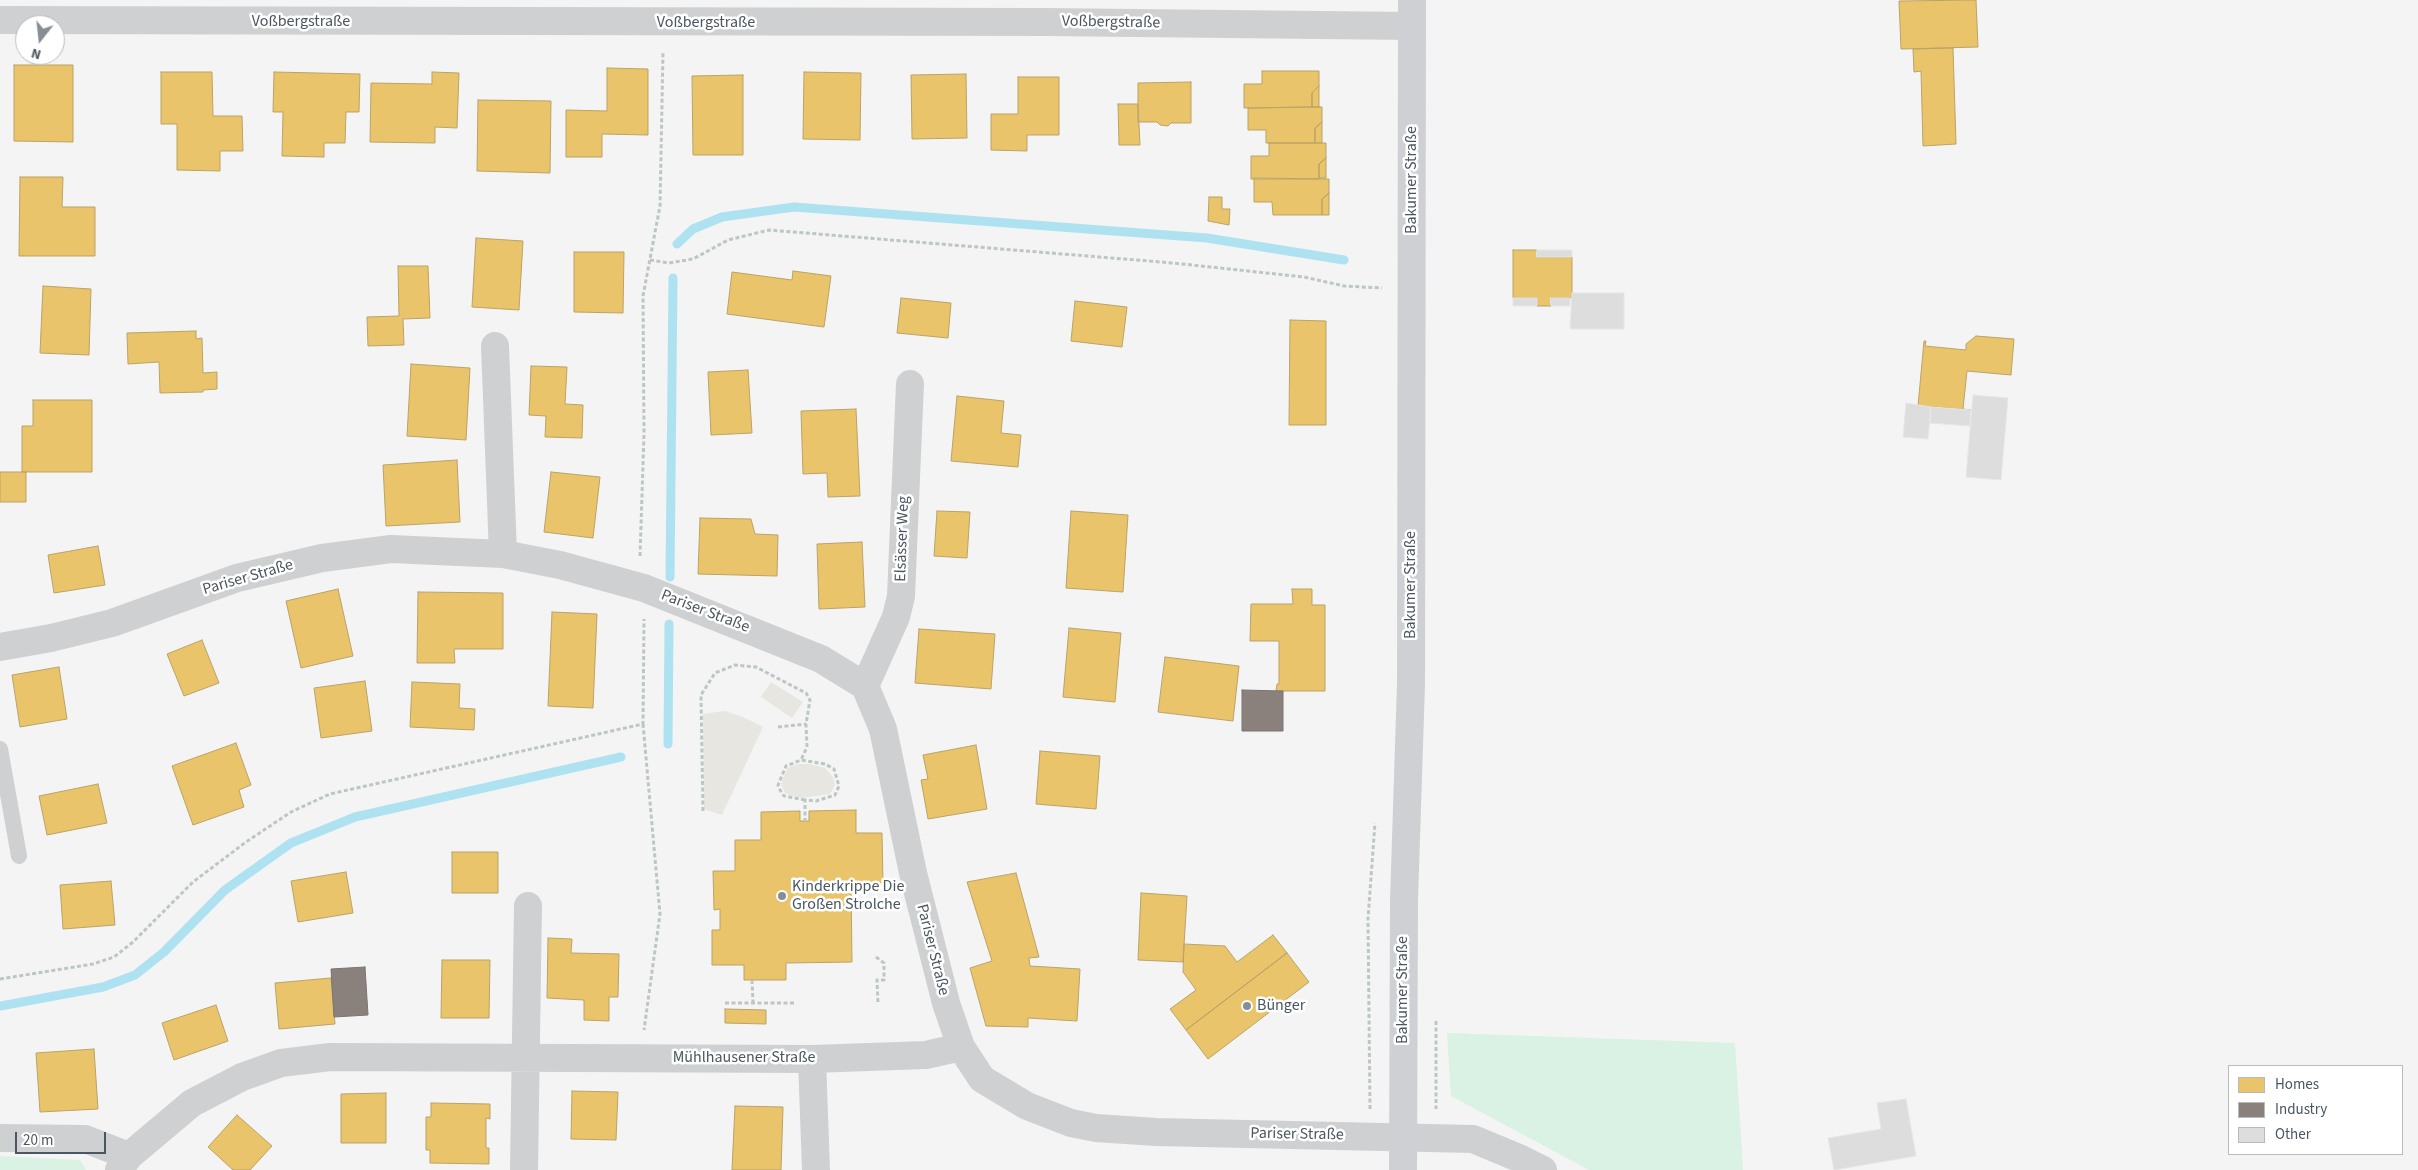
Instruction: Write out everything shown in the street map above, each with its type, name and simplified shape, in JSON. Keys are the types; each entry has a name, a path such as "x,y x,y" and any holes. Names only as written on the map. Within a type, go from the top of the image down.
{"main road":[{"name":"Bakumer Straße","path":"1403,1170 1404,901 1411,684 1412,13"}],"street":[{"name":"Voßbergstraße","path":"0,20 340,11 663,23 1044,11 1412,13"},
{"path":"495,346 503,554"},
{"name":"Elsässer Weg","path":"865,686 896,617 900,596 910,384"},
{"name":"Pariser Straße","path":"0,647 51,638 112,623 237,578 322,558 391,550 503,554 560,565 644,588 821,659 865,686 883,729 913,873 946,1003 962,1047 982,1078 1027,1106 1071,1123 1121,1131 1473,1140 1521,1158 1543,1170"},
{"path":"524,1170 528,906"},
{"name":"Mühlhausener Straße","path":"0,1138 85,1139 124,1163 192,1103 242,1077 281,1063 330,1057 812,1058 926,1055 962,1047"},
{"path":"812,1058 816,1170"}],"lane":[{"path":"0,749 19,856"}],"path":[{"path":"644,1058 644,1029 660,914 643,724 644,588 640,562 644,434 643,296 660,206 663,23"},
{"path":"650,260 669,263 692,259 728,240 768,230 1173,263 1304,277 1344,286 1412,288"},
{"path":"703,811 701,695 716,673 735,665 756,667 806,693 810,700 806,724 806,747 801,760"},
{"path":"0,979 92,964 114,957 134,942 200,876 291,812 330,794 643,724"},
{"path":"778,727 806,724"},
{"path":"801,760 825,764 834,769 839,786 835,795 816,800 805,800 784,796 778,785 786,766 801,760"},
{"path":"805,800 805,821"},
{"path":"876,957 884,963 884,980 877,980 878,1003"},
{"path":"752,980 753,1002"},
{"path":"725,1003 794,1003"}],"green space":[{"path":"1447,1033 1735,1043 1743,1170 1589,1170 1451,1096"},
{"path":"0,1156 80,1160 86,1170 0,1170"}],"sand":[{"path":"771,682 803,702 792,718 761,697"},
{"path":"725,711 763,727 722,815 704,809 703,714"},
{"path":"797,764 810,764 825,768 833,777 835,785 830,794 802,798 786,794 781,785 783,778 788,768"}],"building: Homes":[{"path":"1976,0 1978,47 1901,49 1899,1"},
{"path":"1953,48 1956,144 1923,146 1921,71 1914,72 1913,49"},
{"path":"14,65 73,65 73,142 14,141"},
{"path":"607,68 648,69 648,135 602,134 602,157 566,157 566,110 607,111"},
{"path":"1262,71 1319,71 1319,86 1312,93 1312,107 1244,108 1244,84 1262,84"},
{"path":"161,72 212,72 213,116 242,116 243,151 220,151 220,171 177,170 177,124 161,124"},
{"path":"274,72 360,74 359,112 346,112 345,143 324,143 324,157 282,156 283,112 273,112"},
{"path":"432,72 459,73 457,128 435,127 435,143 370,142 371,83 432,84"},
{"path":"804,72 861,73 860,140 803,139"},
{"path":"966,74 967,138 912,139 911,75"},
{"path":"743,75 743,155 693,155 692,76"},
{"path":"1018,77 1059,77 1059,135 1027,135 1027,151 991,150 991,114 1018,114"},
{"path":"1191,82 1191,123 1171,123 1168,126 1160,125 1157,122 1138,122 1138,83"},
{"path":"1319,86 1319,107 1312,107 1312,93"},
{"path":"478,100 551,101 550,173 477,171"},
{"path":"1118,104 1138,104 1140,145 1119,145"},
{"path":"1322,107 1322,122 1315,128 1315,143 1266,143 1266,130 1248,130 1248,108"},
{"path":"1322,122 1322,143 1315,143 1315,128"},
{"path":"1269,143 1326,143 1326,158 1319,164 1319,179 1251,179 1251,156 1269,156"},
{"path":"1326,158 1326,178 1319,178 1319,164"},
{"path":"20,177 63,177 62,207 95,207 95,256 19,256"},
{"path":"1254,178 1329,179 1329,193 1322,199 1322,215 1273,215 1272,202 1254,202"},
{"path":"1329,193 1329,215 1322,215 1322,199"},
{"path":"1209,197 1222,197 1222,209 1230,209 1229,225 1208,221"},
{"path":"476,238 523,241 519,310 472,307"},
{"path":"1513,250 1537,250 1536,257 1572,257 1572,298 1550,298 1551,306 1537,306 1537,298 1513,298"},
{"path":"574,252 624,252 623,313 574,312"},
{"path":"398,266 428,266 430,318 403,319 404,345 368,346 367,317 399,316"},
{"path":"793,271 831,276 824,327 727,314 732,272 792,280"},
{"path":"43,286 91,289 89,355 40,353"},
{"path":"901,298 951,303 948,338 897,333"},
{"path":"1075,301 1127,307 1122,347 1071,341"},
{"path":"1290,320 1326,321 1326,425 1289,425"},
{"path":"196,331 196,339 202,338 203,373 217,372 217,389 203,390 203,392 160,393 159,362 128,364 127,333"},
{"path":"1976,336 2014,339 2011,375 1967,371 1963,409 1971,410 1918,406 1924,341 1926,341 1925,346 1966,350 1966,344"},
{"path":"411,364 470,368 466,440 407,436"},
{"path":"531,366 567,367 565,404 583,405 582,438 545,437 546,416 529,415"},
{"path":"748,370 752,433 711,435 708,372"},
{"path":"957,396 1004,401 1001,433 1021,435 1018,467 951,461"},
{"path":"33,400 92,400 92,472 22,472 22,426 33,426"},
{"path":"856,409 860,496 828,497 827,473 803,474 801,411"},
{"path":"457,460 460,522 386,526 383,465"},
{"path":"0,472 26,472 26,502 0,502"},
{"path":"551,472 600,477 593,538 544,532"},
{"path":"937,511 970,512 967,558 934,556"},
{"path":"1071,511 1128,515 1123,592 1066,588"},
{"path":"700,518 751,519 755,534 778,535 777,576 698,574"},
{"path":"862,542 865,607 819,609 817,544"},
{"path":"98,546 105,585 54,593 48,555"},
{"path":"338,589 353,656 301,668 286,601"},
{"path":"1292,589 1312,589 1312,605 1325,605 1325,691 1276,691 1277,684 1279,684 1279,641 1250,641 1251,604 1293,604"},
{"path":"418,592 503,593 503,649 454,649 455,663 417,663"},
{"path":"552,612 597,614 593,708 548,706"},
{"path":"1069,628 1121,633 1115,702 1063,697"},
{"path":"919,629 995,634 991,689 915,683"},
{"path":"202,640 219,683 184,696 167,654"},
{"path":"1165,657 1239,666 1233,721 1158,712"},
{"path":"59,667 67,719 20,727 12,675"},
{"path":"365,681 372,731 321,738 314,688"},
{"path":"412,682 460,684 459,708 475,709 474,730 410,727"},
{"path":"236,743 251,785 239,790 244,807 193,825 172,766"},
{"path":"976,745 987,809 928,819 921,780 928,779 923,755"},
{"path":"1040,751 1100,756 1096,809 1036,804"},
{"path":"98,784 107,823 47,835 39,796"},
{"name":"Kinderkrippe Die Großen Strolche","path":"856,810 856,833 882,833 883,883 851,883 852,962 786,963 786,980 744,980 744,965 712,965 712,930 720,930 720,909 714,910 713,871 735,871 735,840 761,840 761,812 800,811 800,821 809,821 809,811"},
{"path":"452,852 498,852 498,893 452,893"},
{"path":"346,872 353,913 298,922 291,881"},
{"path":"1016,873 1039,957 1029,958 1030,966 1080,969 1077,1021 1028,1018 1028,1027 986,1026 970,968 992,961 967,882"},
{"path":"111,881 115,925 63,929 60,885"},
{"path":"1141,893 1187,896 1183,962 1138,960"},
{"path":"1273,935 1287,953 1186,1030 1170,1009 1196,990 1183,972 1184,944 1225,946 1237,962"},
{"path":"548,938 572,939 571,953 619,954 618,997 609,997 609,1021 584,1020 584,1000 547,998"},
{"name":"Bünger","path":"1287,953 1309,982 1208,1059 1186,1030"},
{"path":"442,960 490,960 489,1018 441,1018"},
{"path":"331,978 335,1024 279,1029 275,983"},
{"path":"216,1005 228,1041 174,1060 162,1023"},
{"path":"725,1009 766,1010 766,1024 725,1023"},
{"path":"94,1049 98,1109 40,1112 36,1053"},
{"path":"572,1091 618,1092 616,1140 571,1139"},
{"path":"386,1093 386,1143 341,1143 341,1094"},
{"path":"431,1103 490,1104 490,1119 486,1118 486,1148 489,1148 489,1164 430,1163 430,1150 426,1150 426,1117 431,1117"},
{"path":"735,1106 783,1107 781,1170 732,1170"},
{"path":"237,1115 272,1146 250,1170 233,1170 208,1147"}],"building: Industry":[{"path":"1242,690 1283,691 1283,731 1242,731"},
{"path":"365,967 368,1015 334,1017 331,969"}],"building: Other":[{"path":"1537,250 1572,250 1572,257 1536,257"},
{"path":"1572,293 1624,293 1624,329 1570,329"},
{"path":"1513,298 1537,298 1537,306 1513,306"},
{"path":"1550,298 1570,298 1570,306 1551,306"},
{"path":"1973,395 2008,398 2001,480 1966,477"},
{"path":"1906,403 1931,407 1928,439 1903,437"},
{"path":"1931,407 1971,410 1970,426 1930,423"},
{"path":"1906,1099 1916,1156 1834,1170 1828,1138 1881,1129 1877,1103"}],"waterway":[{"path":"677,244 693,229 722,217 794,207 1207,238 1344,260"},
{"path":"670,577 673,278"},
{"path":"668,744 669,624"},
{"path":"0,1006 103,987 135,975 164,952 225,890 291,843 355,817 621,757"}],"place":[{"name":"Kinderkrippe Die Großen Strolche","path":"782,896"},
{"name":"Bünger","path":"1247,1006"}]}
